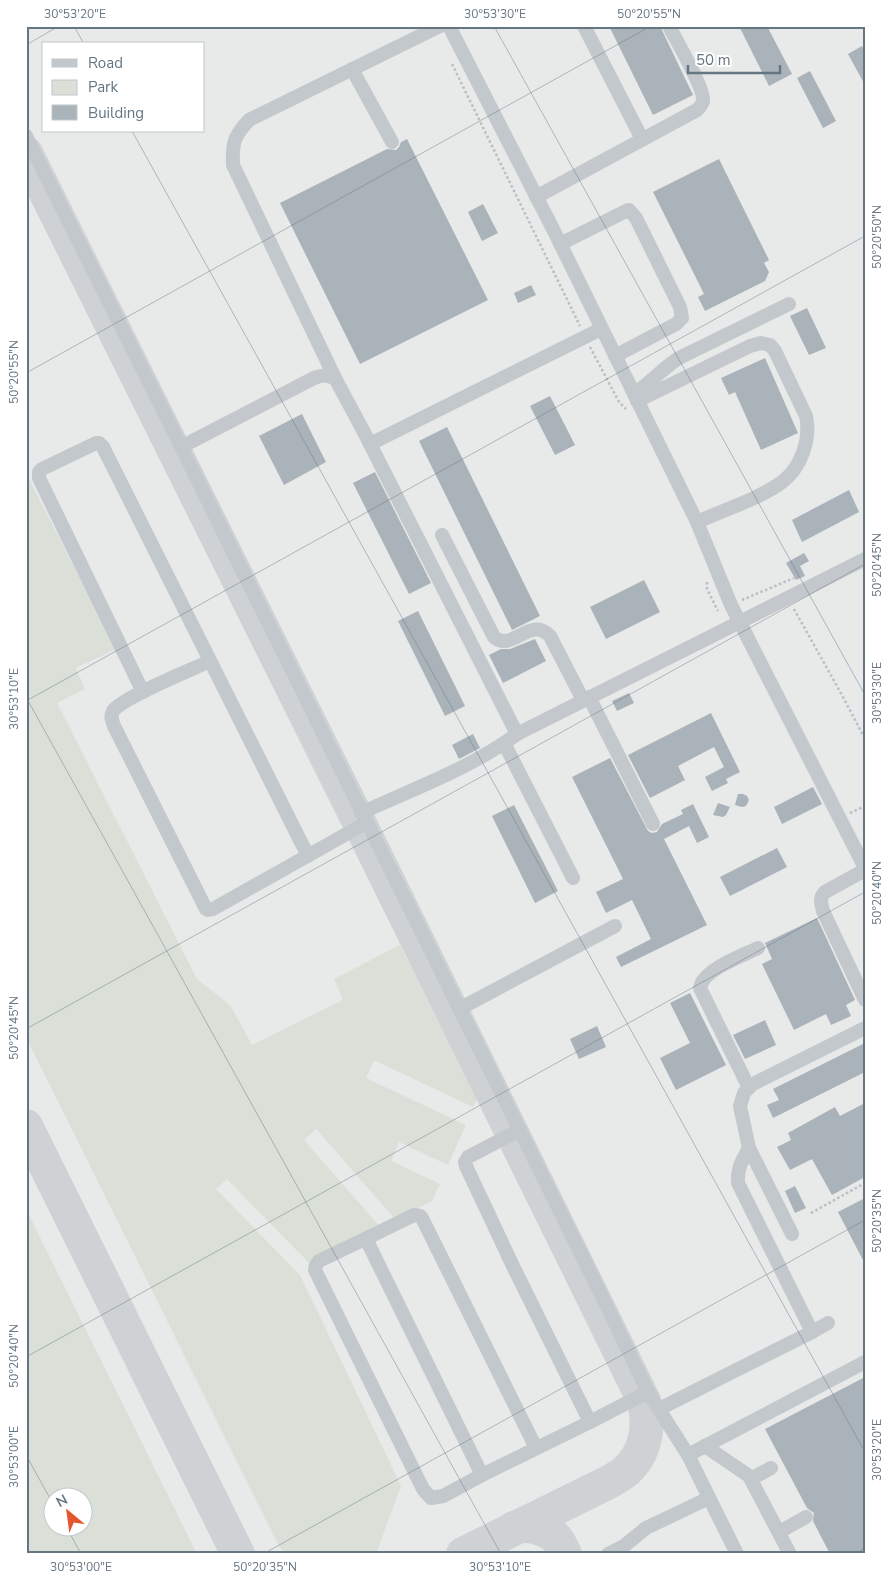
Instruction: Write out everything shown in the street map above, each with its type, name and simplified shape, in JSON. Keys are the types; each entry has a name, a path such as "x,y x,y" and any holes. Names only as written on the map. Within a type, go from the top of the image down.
{"lane":[{"path":"440,26 249,120 238,132 232,147 233,165 336,380 516,734"},
{"path":"449,26 560,244 615,356 634,403 697,522 731,604 865,869 825,892 821,896 820,902 865,1000"},
{"path":"584,26 642,139"},
{"path":"536,197 697,110 703,101 701,89 669,26"},
{"path":"352,70 392,142"},
{"path":"26,136 520,1130 648,1392 688,1455 737,1554"},
{"path":"560,244 629,210 636,218 680,307 682,318 676,324 615,356"},
{"path":"634,403 648,385 679,358 788,304"},
{"path":"370,444 601,329"},
{"path":"634,403 750,346 770,345 775,351 806,416 808,427 804,449 790,475 781,483 764,493 697,522"},
{"path":"181,447 314,378 323,375 336,380"},
{"path":"143,692 39,478 39,472 42,469 93,444 99,443 103,447 308,856"},
{"path":"442,535 494,637 498,641 504,642 534,629 550,636 653,824"},
{"path":"210,661 143,692 120,705 113,711 112,719 208,910 308,856 364,818 463,766 504,743 516,734 865,559"},
{"path":"504,743 573,878"},
{"path":"460,1009 615,926"},
{"path":"749,1088 700,988 703,980 711,972 758,948"},
{"path":"792,1234 749,1148 740,1106 744,1093 760,1080 865,1028"},
{"path":"520,1130 468,1156 465,1162 508,1256 590,1422"},
{"path":"749,1148 739,1165 738,1183 812,1332"},
{"path":"536,1448 432,1235 420,1216 414,1215 319,1261 316,1265 317,1274 428,1496 431,1498 443,1496 648,1392"},
{"path":"369,1236 369,1245 482,1475"},
{"path":"659,1409 828,1323"},
{"path":"688,1455 865,1362"},
{"path":"704,1446 752,1479 790,1554"},
{"path":"752,1479 771,1468"},
{"path":"608,1554 626,1550 646,1528 709,1498"},
{"path":"779,1532 806,1517"}],"path":[{"path":"452,63 619,402 634,403"},
{"path":"708,580 707,589 718,611 794,578"},
{"path":"779,583 844,697 865,739"},
{"path":"811,1213 865,1183"}],"shaded area":[{"path":"26,26 865,26 865,1554 26,1554"}],"green space":[{"path":"26,473 116,649 76,668 85,689 57,703 197,979 230,1005 252,1045 343,1000 334,979 400,945 477,1099 473,1107 374,1060 366,1078 466,1125 448,1165 399,1142 391,1161 440,1184 432,1201 396,1220 316,1129 304,1140 381,1228 310,1264 227,1179 216,1189 300,1275 401,1486 376,1554 288,1554 280,1548 26,1037"},
{"path":"26,1209 197,1554 26,1554"}],"building":[{"path":"609,26 660,26 693,95 653,115"},
{"path":"739,26 767,26 792,74 769,86"},
{"path":"862,46 865,52 865,85 848,54"},
{"path":"810,71 836,121 823,128 797,78"},
{"path":"407,139 488,300 360,364 280,203 387,149 396,150 401,142"},
{"path":"719,159 769,260 764,263 769,272 765,281 705,311 698,297 704,294 653,192"},
{"path":"483,204 498,233 482,241 468,212"},
{"path":"531,285 536,295 518,303 514,293"},
{"path":"807,308 826,348 809,355 790,316"},
{"path":"765,358 798,433 761,450 735,392 729,395 721,378"},
{"path":"550,396 575,445 555,455 530,406"},
{"path":"302,414 326,462 284,485 259,436"},
{"path":"447,427 540,616 512,630 419,441"},
{"path":"375,472 431,583 409,594 353,483"},
{"path":"849,490 859,512 802,542 792,520"},
{"path":"804,553 809,561 800,566 805,576 796,580 786,563"},
{"path":"644,580 660,612 606,639 590,607"},
{"path":"418,611 465,706 445,716 398,621"},
{"path":"535,639 546,661 503,683 489,655 501,649 510,649"},
{"path":"629,693 634,703 617,711 612,701"},
{"path":"711,713 740,772 726,779 728,783 712,791 705,777 724,767 714,747 678,766 685,780 650,798 628,755"},
{"path":"473,734 480,748 459,759 452,745"},
{"path":"610,758 648,831 652,833 657,832 662,824 683,814 681,810 693,804 709,837 697,843 689,826 664,839 707,925 621,967 616,957 651,939 632,900 606,913 596,892 623,879 572,777"},
{"path":"813,787 822,804 782,824 774,807"},
{"path":"738,794 747,796 749,800 746,806 735,805"},
{"path":"718,803 730,807 723,817 713,815"},
{"path":"514,805 558,891 535,903 492,816"},
{"path":"777,848 787,867 730,896 720,877"},
{"path":"817,918 855,1000 846,1005 851,1016 831,1025 826,1014 794,1030 762,964 772,959 765,943"},
{"path":"690,993 726,1065 676,1090 660,1058 690,1043 670,1003"},
{"path":"765,1020 776,1045 745,1059 733,1035"},
{"path":"597,1026 606,1047 579,1059 570,1039"},
{"path":"865,1043 865,1072 773,1118 767,1105 779,1100 773,1089"},
{"path":"865,1103 865,1177 832,1195 812,1159 790,1170 777,1147 791,1140 788,1133 835,1107 840,1116"},
{"path":"795,1186 806,1208 795,1213 785,1191"},
{"path":"865,1198 865,1264 838,1212"},
{"path":"865,1377 865,1554 830,1554 813,1521 814,1513 807,1508 765,1429"}],"taxiway":[{"path":"26,153 361,826 644,1401 647,1420 645,1439 633,1464 624,1472 609,1482 463,1554"},
{"path":"26,1126 238,1554"},
{"path":"514,1528 529,1526 550,1533 556,1538 565,1554"}]}
